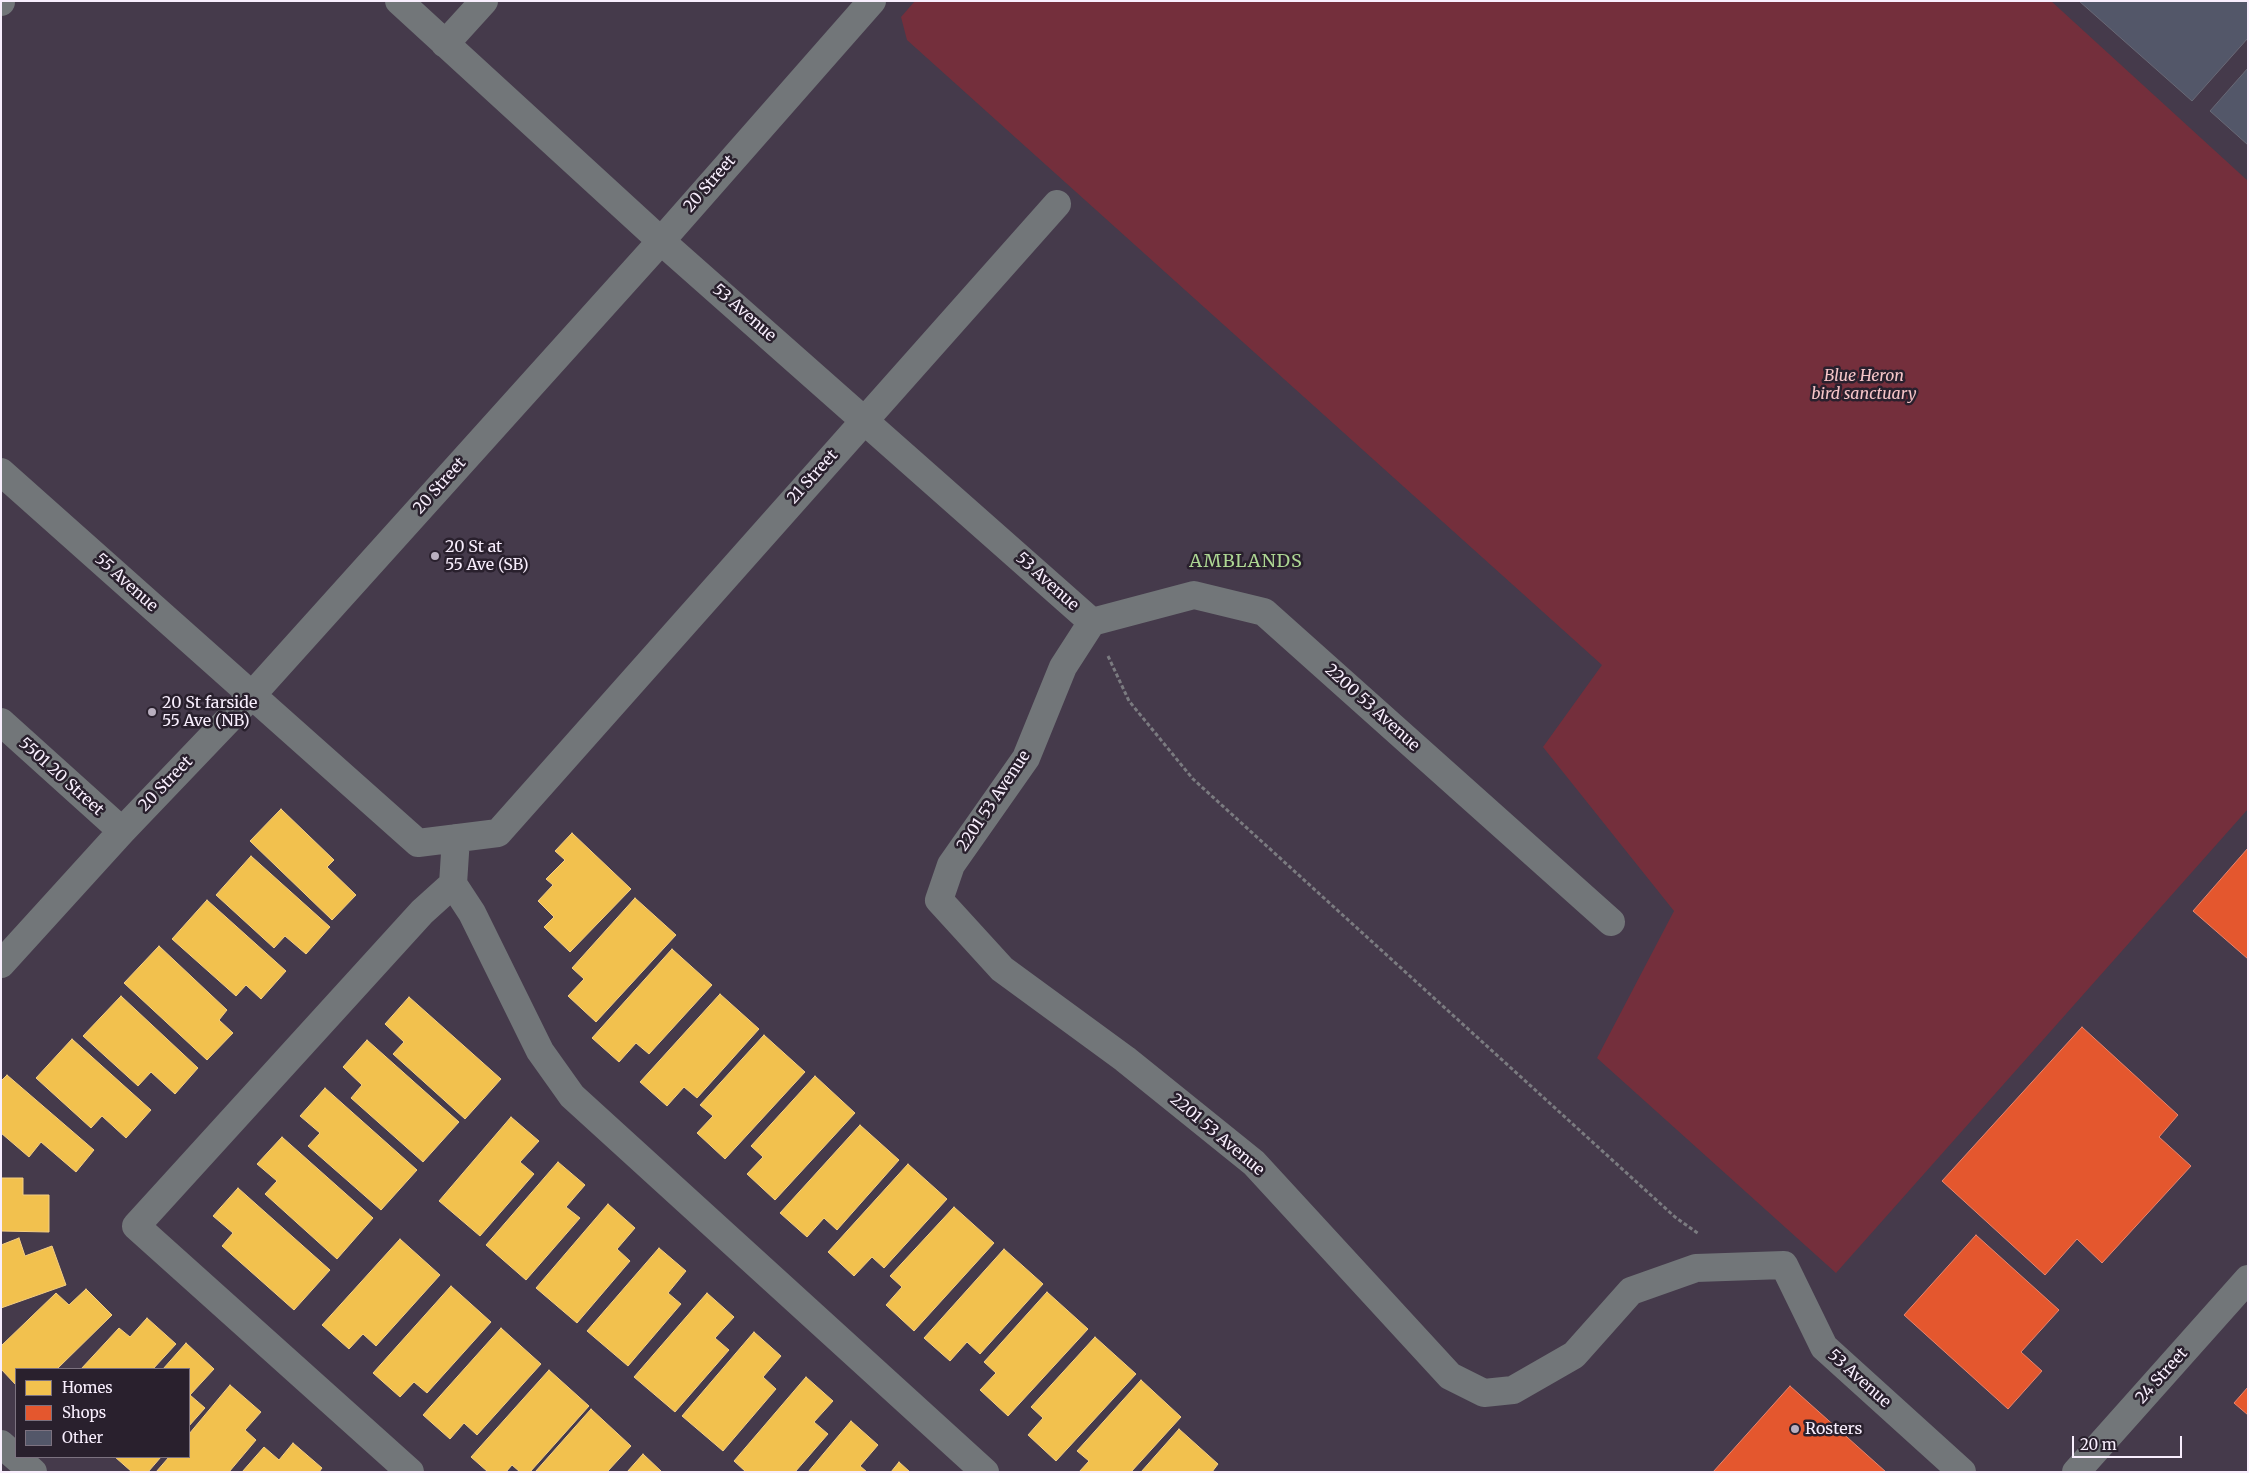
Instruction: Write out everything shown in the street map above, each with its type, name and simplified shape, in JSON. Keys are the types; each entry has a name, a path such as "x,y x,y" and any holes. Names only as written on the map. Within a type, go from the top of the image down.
{"street":[{"name":"53 Avenue","path":"399,1 661,241 865,419 1092,622"},
{"path":"445,44 484,1"},
{"name":"20 Street","path":"1,964 122,831 252,695 661,241 872,1"},
{"name":"21 Street","path":"456,838 498,833 569,750 1057,204"},
{"name":"55 Avenue","path":"1,472 418,843 456,838"},
{"name":"2200 53 Avenue","path":"1092,622 1194,595 1264,612 1612,922"},
{"name":"2201 53 Avenue","path":"1092,622 1063,666 1026,758 951,865 939,900 1002,969 1126,1059 1254,1163 1450,1376 1484,1393 1513,1390 1574,1355 1631,1291 1696,1268 1784,1265"},
{"name":"5501 20 Street","path":"1,722 122,831"},
{"path":"456,838 453,884 472,913 540,1051 572,1096 985,1472"},
{"path":"410,1472 136,1226 422,912 453,884"},
{"name":"53 Avenue","path":"1784,1265 1824,1347 1962,1472"},
{"name":"24 Street","path":"2076,1472 2248,1279"},
{"path":"1,1444 15,1456"},
{"path":"17,1458 33,1472"}],"path":[{"path":"1092,622 1129,701 1193,779 1675,1217 1703,1237"}],"green space":[{"name":"Blue Heron bird sanctuary","path":"915,1 2051,1 2248,181 2248,809 1836,1273 1597,1058 1674,911 1543,747 1602,665 907,40 901,17"}],"building: Homes":[{"path":"281,809 334,860 327,867 356,895 332,920 250,841"},
{"path":"572,833 631,889 570,952 544,927 554,917 538,901 553,885 546,879 565,860 555,851"},
{"path":"251,856 330,927 306,954 285,936 274,948 216,895"},
{"path":"635,898 676,935 596,1022 568,996 584,979 572,968"},
{"path":"207,900 286,971 261,999 246,985 236,996 172,939"},
{"path":"159,946 227,1010 219,1020 233,1033 207,1060 124,983"},
{"path":"672,949 712,985 649,1054 636,1043 619,1062 592,1038"},
{"path":"720,994 759,1029 697,1098 684,1087 667,1106 640,1082"},
{"path":"121,996 198,1068 175,1094 151,1072 138,1086 83,1036"},
{"path":"409,997 501,1079 465,1119 393,1054 404,1042 385,1024"},
{"path":"764,1035 805,1072 725,1159 697,1133 713,1116 700,1105"},
{"path":"72,1039 151,1110 126,1138 102,1116 91,1128 36,1078"},
{"path":"367,1040 459,1122 423,1162 351,1098 362,1085 343,1067"},
{"path":"7,1075 94,1150 76,1172 41,1142 29,1157 1,1133 1,1081"},
{"path":"815,1076 855,1113 775,1200 747,1174 763,1157 751,1146"},
{"path":"325,1088 417,1170 381,1210 308,1146 320,1133 300,1116"},
{"path":"511,1117 539,1141 520,1162 534,1174 480,1236 439,1201"},
{"path":"860,1125 899,1160 837,1230 824,1218 807,1237 780,1213"},
{"path":"282,1137 373,1218 337,1259 265,1194 277,1181 257,1164"},
{"path":"558,1162 585,1185 566,1207 580,1218 526,1280 486,1245"},
{"path":"908,1164 947,1199 884,1268 872,1257 854,1276 828,1252"},
{"path":"1,1178 23,1178 23,1195 49,1195 49,1232 1,1231"},
{"path":"238,1188 330,1270 294,1310 222,1246 233,1233 213,1216"},
{"path":"608,1204 635,1228 617,1249 630,1261 577,1323 536,1288"},
{"path":"954,1207 994,1243 914,1331 886,1305 902,1287 890,1276"},
{"path":"19,1238 25,1256 52,1246 66,1285 1,1308 1,1245"},
{"path":"400,1239 440,1275 376,1346 363,1334 349,1349 322,1325"},
{"path":"659,1248 686,1271 668,1293 681,1304 628,1366 587,1331"},
{"path":"1004,1249 1043,1284 980,1354 967,1342 950,1361 924,1338"},
{"path":"451,1286 491,1322 427,1393 414,1382 400,1397 373,1373"},
{"path":"86,1289 112,1315 58,1368 15,1368 15,1384 1,1369 1,1346 56,1293 69,1305"},
{"path":"1047,1292 1088,1329 1008,1416 980,1390 996,1373 984,1362"},
{"path":"707,1293 734,1317 715,1338 729,1350 675,1412 634,1377"},
{"path":"147,1318 176,1344 154,1368 82,1368 119,1328 130,1337"},
{"path":"501,1328 541,1364 477,1435 464,1423 450,1439 423,1415"},
{"path":"754,1332 781,1356 763,1377 776,1389 723,1451 682,1416"},
{"path":"1095,1337 1136,1374 1056,1461 1028,1435 1043,1418 1031,1407"},
{"path":"186,1343 214,1369 190,1395 190,1368 164,1368"},
{"path":"549,1370 589,1406 530,1472 520,1472 512,1465 506,1472 488,1472 471,1457"},
{"path":"806,1377 833,1401 814,1422 828,1434 795,1472 746,1472 734,1461"},
{"path":"1141,1380 1181,1417 1131,1472 1079,1472 1089,1461 1077,1451"},
{"path":"230,1385 261,1412 245,1430 256,1440 229,1472 156,1472 168,1458 190,1458 190,1433"},
{"path":"190,1395 205,1408 190,1425"},
{"path":"591,1409 631,1446 607,1472 535,1472"},
{"path":"851,1421 878,1445 860,1466 867,1472 808,1472"},
{"path":"1179,1429 1218,1464 1212,1472 1141,1472"},
{"path":"293,1443 322,1468 319,1472 242,1472 264,1447 279,1460"},
{"path":"643,1454 662,1472 627,1472"},
{"path":"116,1458 160,1458 148,1472 132,1472"},
{"path":"899,1462 910,1472 891,1472"}],"building: Shops":[{"path":"2248,848 2248,959 2193,911"},
{"path":"2082,1027 2178,1115 2159,1137 2191,1166 2102,1263 2077,1239 2045,1275 1942,1181"},
{"path":"1976,1235 2059,1310 2021,1352 2042,1371 2008,1409 1904,1315"},
{"name":"Rosters","path":"1790,1386 1886,1472 1713,1472"},
{"path":"2248,1387 2248,1415 2234,1403"}],"building: Other":[{"path":"2079,1 2248,1 2248,38 2192,101"},
{"path":"2248,68 2248,145 2210,111"}],"place":[{"name":"20 St at 55 Ave (SB)","path":"435,556"},
{"name":"20 St farside 55 Ave (NB)","path":"152,712"},
{"name":"Rosters","path":"1795,1429"}],"district":[{"name":"AMBLANDS","path":"1246,562"}]}
